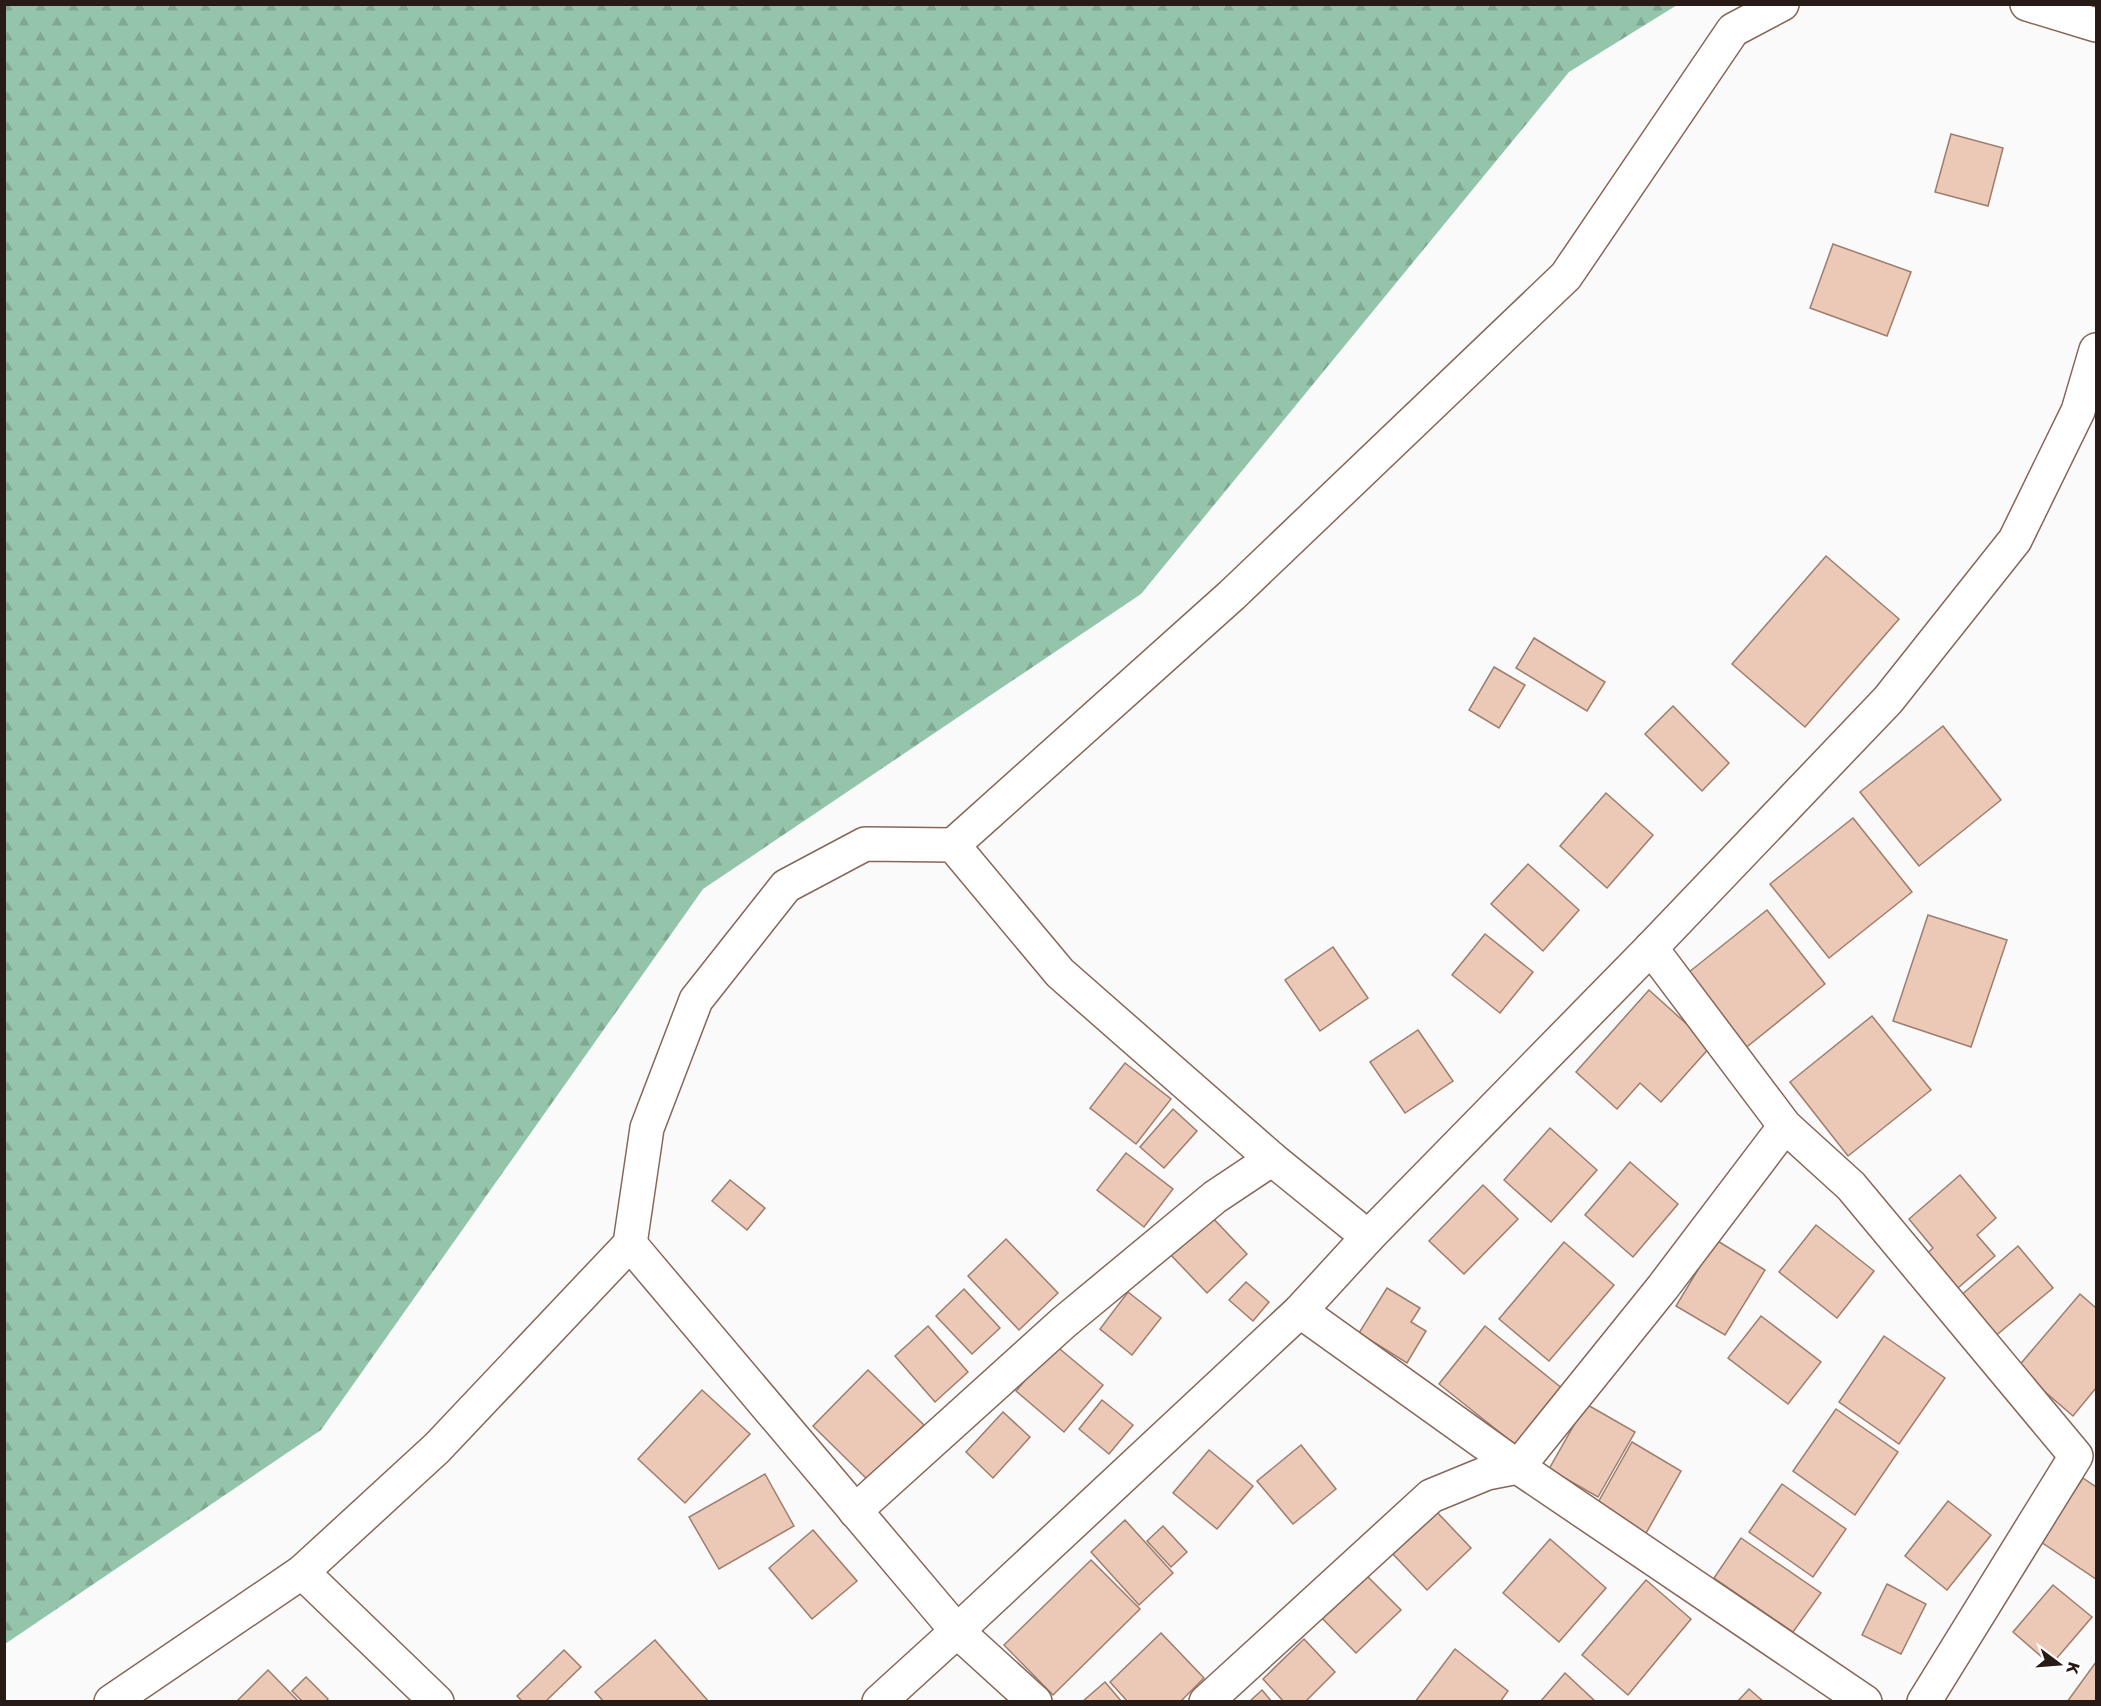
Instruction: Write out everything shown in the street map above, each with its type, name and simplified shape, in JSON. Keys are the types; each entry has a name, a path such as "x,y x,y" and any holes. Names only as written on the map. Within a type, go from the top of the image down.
{"street":[{"path":"111,1701 302,1572 437,1448 630,1244 647,1128 696,1000 786,886 865,844 953,845 1232,595 1566,276 1733,30 1782,4"},
{"path":"2027,4 2097,25"},
{"path":"879,1701 1300,1311 1368,1237 1651,948 1888,700 2015,540 2078,411 2097,350"},
{"path":"953,845 1060,973 1272,1159 1368,1237"},
{"path":"1651,948 1785,1126 1851,1186 2076,1456 1924,1701"},
{"path":"1206,1701 1431,1496 1487,1473 1518,1467 1663,1287 1785,1126"},
{"path":"855,1511 1072,1316 1215,1197 1272,1159"},
{"path":"630,1244 957,1631 1035,1701"},
{"path":"1300,1311 1518,1467 1865,1701"},
{"path":"302,1572 437,1701"}],"green space":[{"path":"5,4 1677,5 1569,72 1141,594 703,889 321,1430 5,1644"}],"building":[{"path":"1951,134 2003,148 1988,206 1935,192"},
{"path":"1833,244 1911,272 1887,336 1810,308"},
{"path":"1826,556 1899,619 1805,727 1732,664"},
{"path":"1534,638 1605,682 1587,711 1516,668"},
{"path":"1494,667 1525,685 1499,728 1469,710"},
{"path":"1673,706 1729,763 1702,791 1645,734"},
{"path":"1943,726 2001,800 1919,866 1860,792"},
{"path":"1606,793 1653,835 1607,888 1560,846"},
{"path":"1853,818 1912,892 1829,958 1770,884"},
{"path":"1528,864 1579,910 1543,951 1491,904"},
{"path":"1767,910 1825,984 1743,1050 1684,976"},
{"path":"1928,915 2007,940 1971,1047 1893,1021"},
{"path":"1485,934 1533,972 1500,1013 1452,975"},
{"path":"1333,947 1368,998 1320,1031 1285,980"},
{"path":"1649,990 1711,1046 1661,1102 1640,1083 1617,1109 1576,1072"},
{"path":"1872,1016 1931,1090 1848,1156 1790,1082"},
{"path":"1418,1030 1453,1081 1405,1113 1370,1062"},
{"path":"1125,1063 1171,1099 1136,1144 1090,1108"},
{"path":"1173,1109 1197,1131 1164,1168 1140,1147"},
{"path":"1550,1128 1597,1170 1551,1222 1504,1180"},
{"path":"1126,1153 1173,1189 1144,1227 1097,1190"},
{"path":"1630,1162 1678,1204 1633,1257 1585,1215"},
{"path":"1960,1175 1996,1218 1977,1235 1995,1256 1952,1293 1922,1258 1933,1248 1909,1219"},
{"path":"730,1180 765,1208 747,1230 712,1201"},
{"path":"1483,1185 1518,1219 1464,1274 1429,1241"},
{"path":"1210,1215 1247,1254 1207,1293 1169,1253"},
{"path":"1816,1225 1874,1271 1837,1318 1779,1272"},
{"path":"1006,1239 1058,1293 1019,1330 968,1276"},
{"path":"1716,1240 1765,1270 1725,1335 1676,1306"},
{"path":"1564,1242 1614,1285 1549,1361 1499,1319"},
{"path":"2018,1246 2053,1288 1993,1338 1959,1297"},
{"path":"1246,1282 1269,1302 1253,1321 1229,1300"},
{"path":"1387,1288 1420,1308 1411,1322 1426,1331 1407,1363 1359,1333"},
{"path":"964,1289 1000,1328 972,1354 936,1316"},
{"path":"1128,1292 1161,1318 1132,1355 1100,1329"},
{"path":"2080,1294 2096,1308 2096,1388 2073,1416 2017,1368"},
{"path":"1761,1316 1821,1362 1788,1404 1728,1358"},
{"path":"928,1326 968,1372 935,1402 895,1356"},
{"path":"1485,1326 1568,1393 1522,1450 1439,1384"},
{"path":"1884,1336 1945,1378 1899,1444 1839,1402"},
{"path":"1055,1345 1103,1385 1064,1432 1016,1391"},
{"path":"868,1370 924,1425 869,1481 813,1426"},
{"path":"702,1390 750,1434 685,1503 638,1459"},
{"path":"1102,1400 1133,1425 1109,1454 1079,1429"},
{"path":"1586,1404 1635,1432 1598,1497 1549,1469"},
{"path":"1836,1409 1898,1452 1855,1515 1793,1471"},
{"path":"1003,1412 1030,1437 993,1478 966,1452"},
{"path":"1632,1442 1681,1471 1645,1535 1596,1506"},
{"path":"1301,1445 1336,1489 1293,1524 1257,1481"},
{"path":"1209,1450 1253,1486 1217,1529 1173,1493"},
{"path":"765,1474 794,1526 719,1569 689,1517"},
{"path":"2083,1478 2096,1487 2096,1579 2041,1542"},
{"path":"1782,1484 1846,1529 1813,1577 1749,1532"},
{"path":"1948,1501 1991,1535 1947,1590 1905,1556"},
{"path":"1434,1509 1471,1548 1427,1590 1390,1551"},
{"path":"1125,1520 1173,1573 1139,1605 1091,1552"},
{"path":"1163,1526 1187,1552 1171,1567 1147,1541"},
{"path":"813,1530 857,1581 812,1619 769,1568"},
{"path":"1741,1538 1821,1593 1793,1632 1714,1578"},
{"path":"1550,1539 1606,1588 1559,1642 1503,1593"},
{"path":"1091,1560 1140,1609 1053,1695 1004,1645"},
{"path":"1363,1572 1401,1610 1356,1653 1319,1615"},
{"path":"1646,1580 1691,1619 1628,1695 1582,1655"},
{"path":"1887,1584 1926,1604 1901,1654 1862,1635"},
{"path":"2053,1585 2092,1617 2051,1665 2013,1632"},
{"path":"1161,1633 1204,1678 1180,1702 1128,1702 1110,1682"},
{"path":"1304,1639 1335,1672 1305,1702 1284,1702 1263,1679"},
{"path":"655,1640 709,1702 604,1702 595,1692"},
{"path":"1455,1649 1508,1691 1500,1702 1415,1702"},
{"path":"564,1650 581,1667 545,1702 523,1702 517,1696"},
{"path":"2096,1662 2096,1702 2067,1702"},
{"path":"268,1670 299,1702 236,1702"},
{"path":"1565,1673 1596,1702 1540,1702"},
{"path":"306,1677 328,1699 325,1702 303,1702 292,1691"},
{"path":"1105,1682 1122,1702 1082,1702"},
{"path":"1749,1689 1764,1702 1737,1702"},
{"path":"1262,1690 1272,1702 1249,1702"}]}
